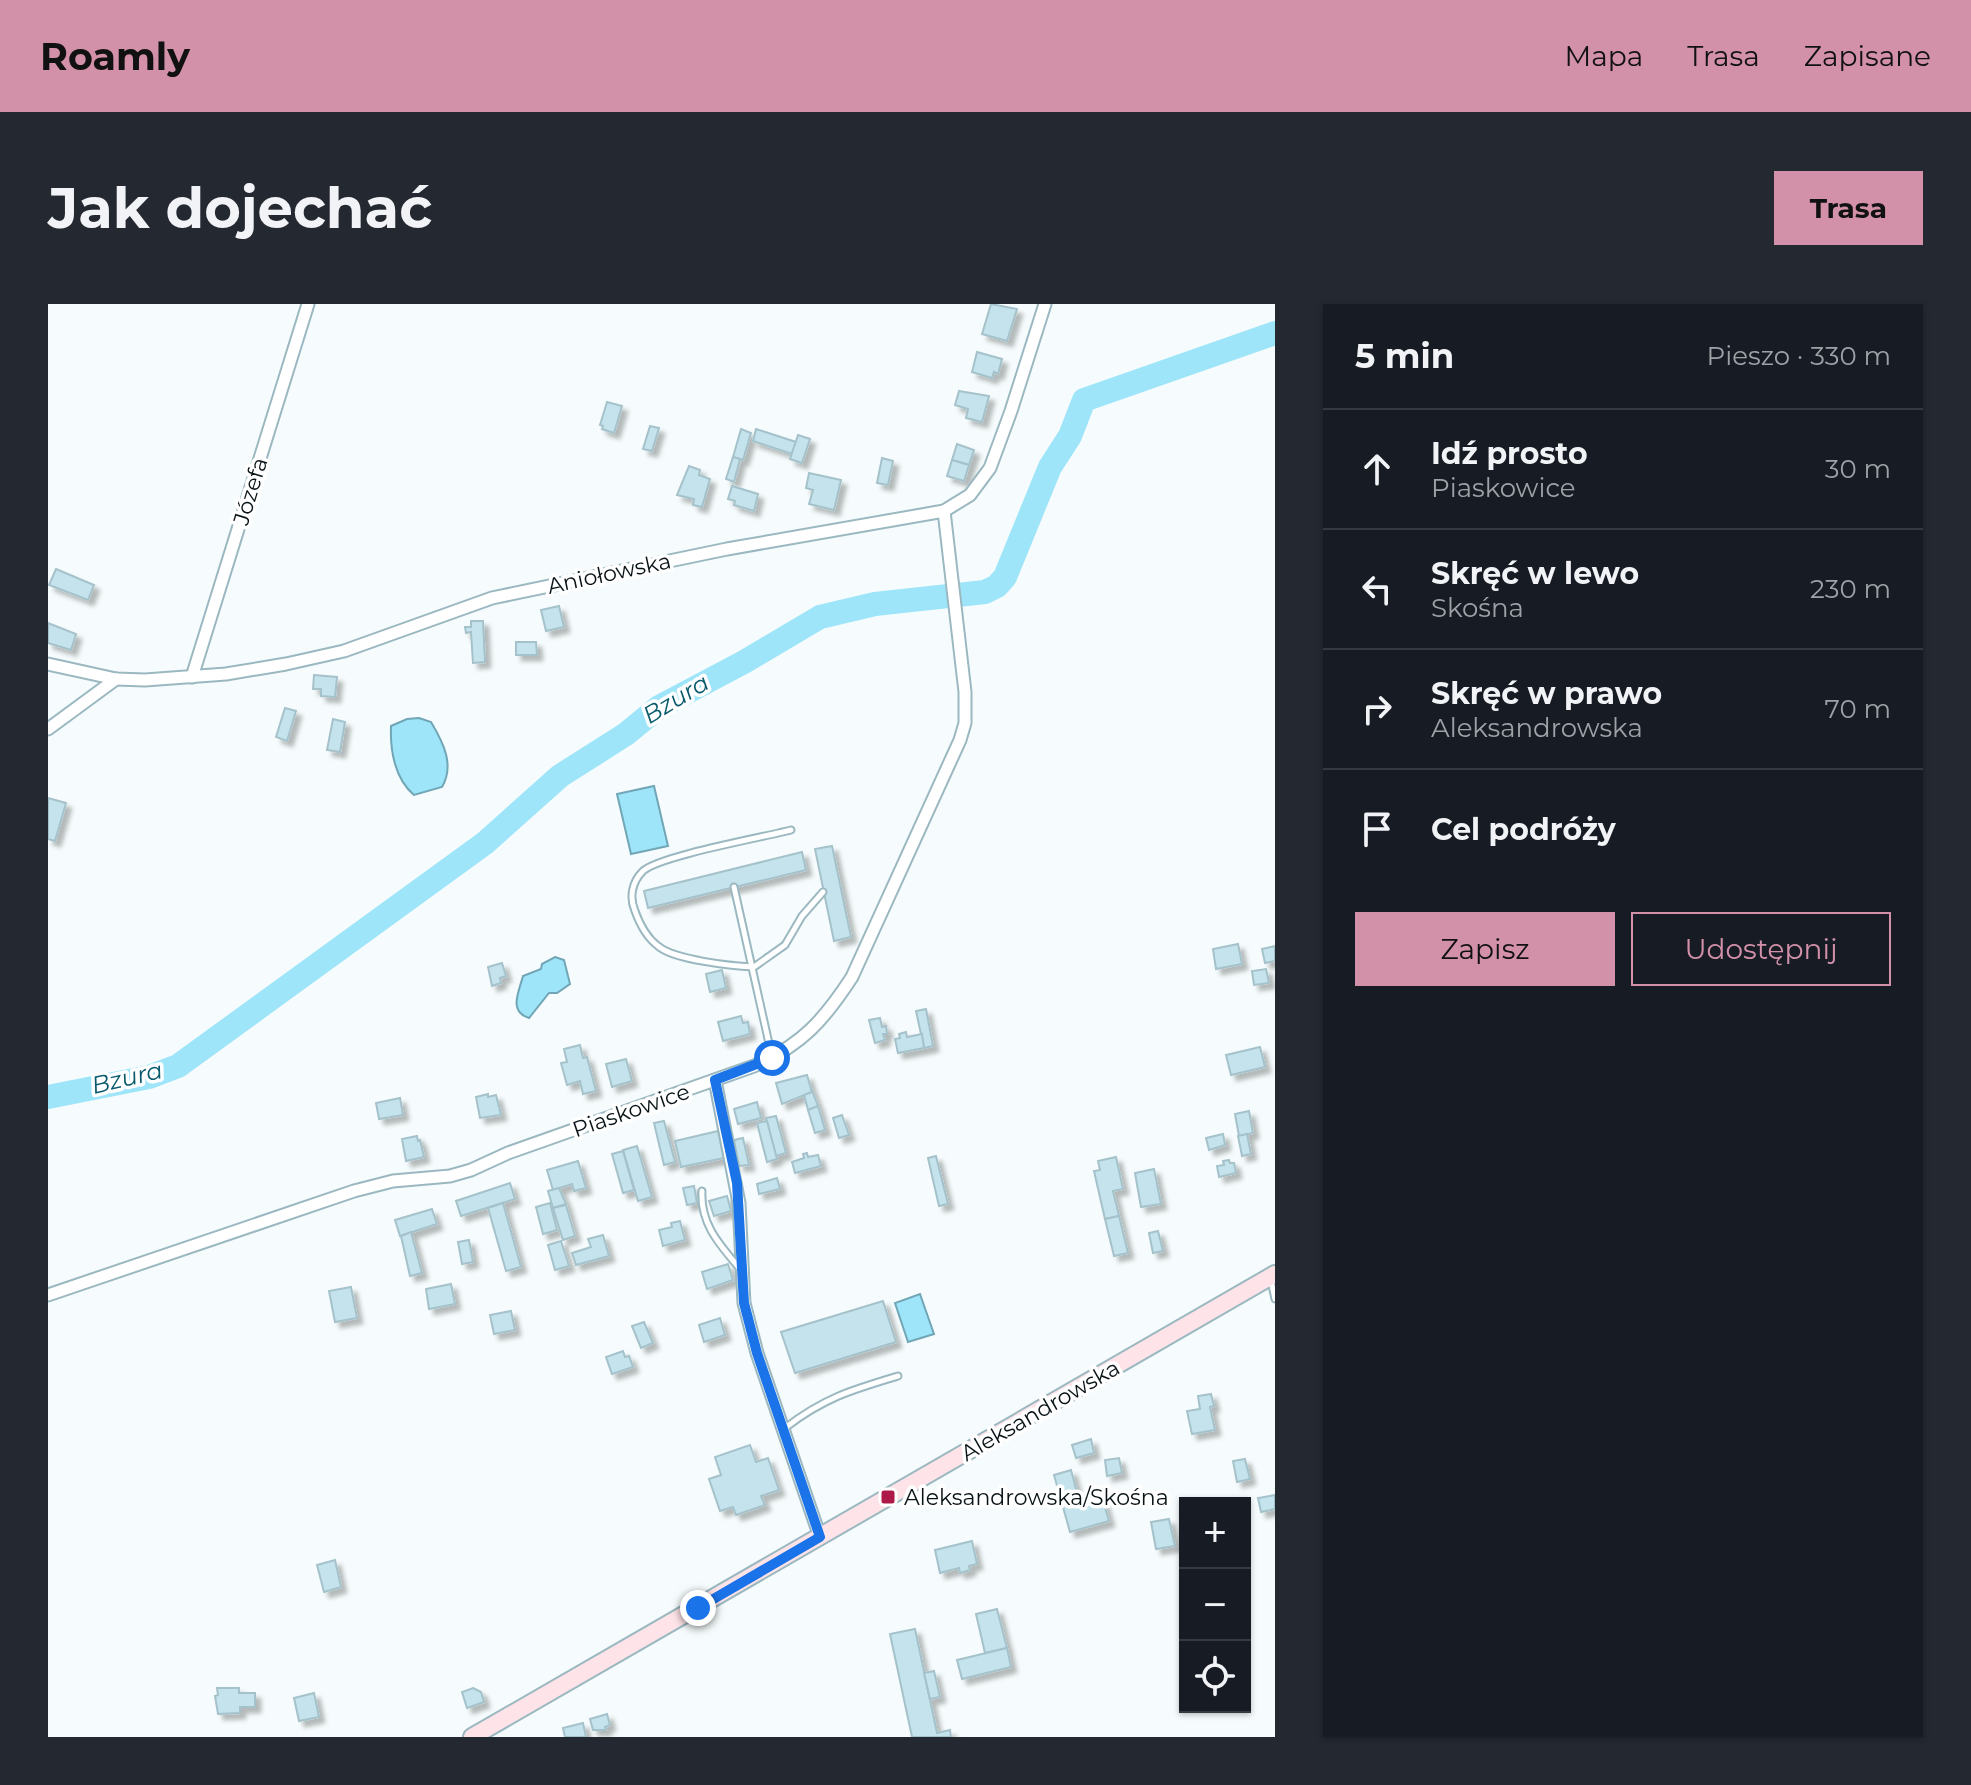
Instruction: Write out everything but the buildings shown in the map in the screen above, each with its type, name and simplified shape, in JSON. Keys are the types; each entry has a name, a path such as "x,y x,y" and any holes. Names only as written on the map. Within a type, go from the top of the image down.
{"main road":[{"name":"Aleksandrowska","path":"472,1737 1273,1276"}],"street":[{"name":"Józefa","path":"192,677 308,304"},
{"name":"Aniołowska","path":"48,664 116,679 192,677 271,667 344,651 478,602 727,549 944,511 970,495 990,468 1045,304"},
{"name":"Piaskowice","path":"48,1295 354,1191 393,1181 450,1176 471,1170 519,1149 772,1058 785,1052 815,1027 852,977 965,723 966,700 944,511"},
{"path":"48,729 116,679"},
{"path":"715,1080 737,1183 742,1290 750,1330 820,1537"}],"lane":[{"path":"791,830 680,856 644,870 632,887 633,906 642,930 660,949 706,961 754,967 785,945 802,916 823,892"},
{"path":"734,887 772,1058"},
{"path":"702,1191 711,1233 741,1271"},
{"path":"1273,1276 1275,1299"},
{"path":"784,1429 811,1408 842,1393 898,1376"}],"water":[{"path":"419,718 431,722 446,754 447,770 442,787 414,795 402,781 395,764 391,726"},
{"path":"654,786 668,846 631,854 617,794"},
{"path":"555,957 564,960 570,984 557,993 549,993 529,1018 517,1006 523,976 541,969 542,964"},
{"path":"920,1294 934,1334 908,1342 895,1303"}],"waterway":[{"name":"Bzura","path":"48,1097 149,1077 178,1066 485,843 560,776 626,734 659,707 820,617 875,604 985,592 997,586 1005,577 1050,467 1070,436 1084,400 1275,333"}],"place":[{"name":"Aleksandrowska/Skośna","path":"888,1497"}],"route":[{"path":"698,1608 820,1537 750,1330 742,1290 737,1183 715,1080 772,1058"}]}
